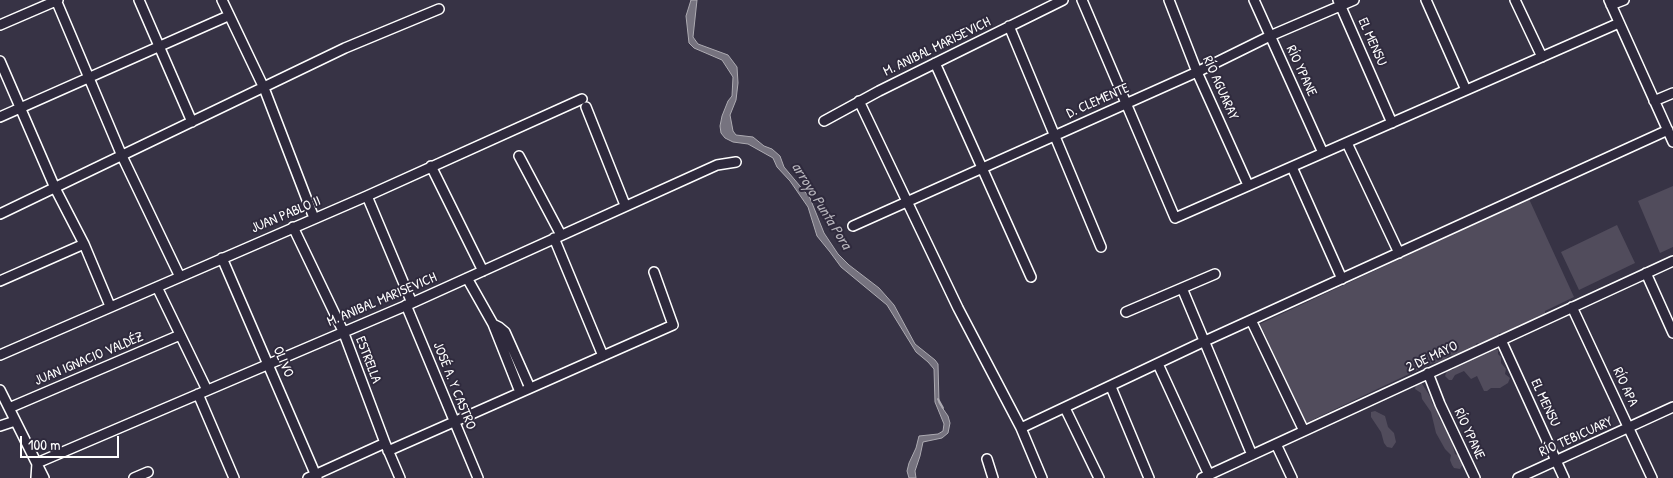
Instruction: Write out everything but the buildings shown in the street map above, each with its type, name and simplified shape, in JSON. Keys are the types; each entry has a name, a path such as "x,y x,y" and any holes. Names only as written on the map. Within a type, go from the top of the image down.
{"street":[{"path":"0,25 56,0 122,156 180,277"},
{"path":"139,0 192,122"},
{"path":"222,0 264,88 314,218"},
{"name":"M. ANIBAL MARISEVICH","path":"824,121 859,101 1063,0"},
{"path":"1082,0 1175,218 1619,23"},
{"name":"RÍO AGUARAY","path":"1168,0 1197,72 1248,186"},
{"name":"RÍO YPANE","path":"1254,0 1323,153"},
{"name":"D. CLEMENTE","path":"853,226 1197,72 1339,3 1354,0"},
{"path":"1426,0 1466,90"},
{"path":"1516,0 1542,57"},
{"path":"1624,0 1610,3 1673,142"},
{"name":"EL MENSU","path":"1339,3 1392,123"},
{"path":"0,214 345,48 439,9"},
{"path":"0,118 228,16"},
{"path":"1009,26 1101,247"},
{"path":"0,62 55,188 84,244 110,306"},
{"path":"935,63 1031,277"},
{"path":"1654,101 1673,92"},
{"path":"859,101 958,308 1021,428 1042,478"},
{"name":"JUAN PABLO II","path":"0,355 367,196 431,166 584,103 625,205"},
{"path":"1021,428 1205,341 1668,130"},
{"path":"1347,142 1399,253"},
{"path":"519,156 558,236 603,356"},
{"name":"M. ANIBAL MARISEVICH","path":"37,463 342,331 409,304 717,164 736,162"},
{"path":"431,166 483,271"},
{"path":"1292,167 1342,279"},
{"name":"JOSÉ A. Y CASTRO","path":"367,196 454,422 478,478"},
{"name":"ESTRELLA","path":"293,227 342,331 386,447 400,478"},
{"path":"0,281 84,244"},
{"name":"OLIVO","path":"222,258 269,364 313,477"},
{"name":"2 DE MAYO","path":"1206,476 1673,261"},
{"path":"313,477 454,422 673,325 654,272"},
{"path":"1646,273 1673,333"},
{"path":"1126,312 1215,274"},
{"path":"467,278 493,324 520,392"},
{"path":"157,287 180,335 203,392 234,478"},
{"path":"1182,288 1252,455"},
{"name":"RÍO APA","path":"1572,307 1652,478"},
{"path":"1251,320 1304,431"},
{"path":"493,324 505,332 530,388"},
{"name":"JUAN IGNACIO VALDÉZ","path":"8,408 180,335"},
{"name":"EL MENSU","path":"1501,340 1564,478"},
{"path":"1158,364 1206,476"},
{"name":"RÍO YPANE","path":"1428,374 1475,478"},
{"path":"1111,387 1149,478"},
{"path":"0,390 37,463 42,478"},
{"name":"RÍO TEBICUARY","path":"1518,478 1673,407"},
{"path":"1065,408 1099,478"},
{"path":"0,426 15,421"},
{"path":"1276,444 1292,478"},
{"path":"987,459 993,478"},
{"path":"134,478 148,472"}],"shaded area":[{"path":"691,0 697,0 693,37 698,44 728,55 737,67 736,100 730,115 733,131 736,135 753,137 780,156 784,167 810,198 824,233 838,254 879,288 894,305 915,344 938,364 939,403 948,416 950,423 948,433 942,438 923,442 915,471 916,478 909,478 907,471 919,436 938,434 943,431 944,424 935,402 934,369 916,352 887,305 841,267 817,236 808,207 790,181 777,167 773,158 748,144 733,142 725,138 721,133 722,116 732,96 733,77 722,60 694,48 689,43 686,16"},
{"path":"1673,186 1673,247 1660,253 1638,201"},
{"path":"1529,199 1574,297 1545,311 1545,317 1535,320 1528,325 1519,325 1509,334 1499,333 1497,338 1485,346 1477,343 1472,349 1467,349 1465,353 1455,358 1451,355 1444,361 1430,364 1306,423 1260,324"},
{"path":"1617,225 1635,263 1579,290 1561,252"},
{"path":"1493,348 1498,350 1501,363 1506,369 1505,374 1510,378 1508,383 1500,388 1491,388 1484,391 1477,376 1471,379 1464,371 1455,375 1452,380 1445,376 1447,370 1453,370 1456,365 1470,361 1474,356 1487,353"},
{"path":"1421,382 1450,435 1455,454 1460,456 1463,464 1460,469 1454,468 1452,465 1451,455 1445,449 1436,433 1431,412 1422,399 1421,393 1415,389 1416,384"},
{"path":"1375,411 1385,416 1388,427 1394,433 1396,442 1392,448 1387,447 1384,443 1381,432 1371,417 1371,412"}],"waterway":[{"name":"arroyo Punta Pora","path":"938,399 943,408"}]}
